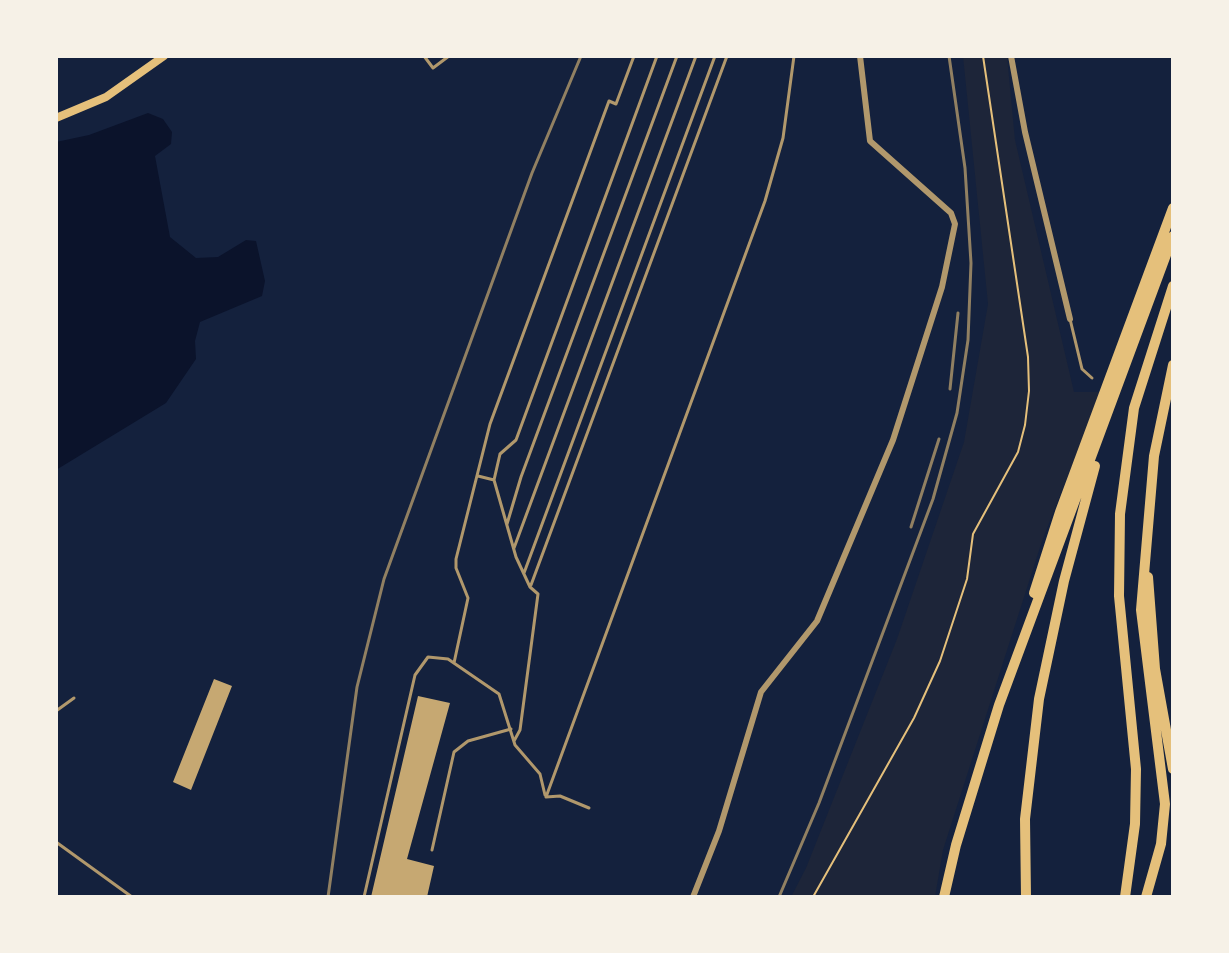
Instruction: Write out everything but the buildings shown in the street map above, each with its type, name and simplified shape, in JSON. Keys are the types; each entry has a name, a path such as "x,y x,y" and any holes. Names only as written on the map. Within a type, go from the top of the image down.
{"highway":[{"path":"944,897 956,845 1060,512 1173,208"},
{"path":"999,705 1173,236"},
{"path":"1125,897 1136,795 1133,727 1119,596 1120,514 1134,408 1173,286"},
{"path":"1146,897 1161,844 1165,804 1141,610 1154,456 1173,365"},
{"path":"1026,897 1025,819 1037,712 1061,594 1101,436"},
{"path":"1146,543 1155,669 1173,769"}],"main road":[{"path":"56,118 106,97 164,56"}],"street":[{"path":"693,897 719,831 761,692 817,621 893,440 942,287 955,224 951,213 870,141 860,56"},
{"path":"1011,56 1025,132 1070,319"}],"lane":[{"path":"424,56 433,68 449,56"},
{"path":"454,663 468,598 456,564 496,406 609,101 616,104 634,56"},
{"path":"514,741 520,730 538,594 530,587 514,550 494,480 500,454 516,440 657,56"},
{"path":"506,528 521,477 677,56"},
{"path":"514,550 696,56"},
{"path":"524,573 715,56"},
{"path":"530,587 727,56"},
{"path":"546,797 765,201 783,138 794,56"},
{"path":"1070,319 1082,369 1092,378"},
{"path":"477,476 494,480"},
{"path":"364,897 416,671 423,660 441,656 499,694 514,741 540,774 546,797"},
{"path":"56,711 74,698"},
{"path":"432,850 454,752 468,741 511,729"},
{"path":"546,797 560,796 589,808"},
{"path":"56,842 132,897"}],"path":[{"path":"813,897 914,718 961,601 973,534 1018,452 1025,425 1029,391 1028,357 983,56"}],"shaded area":[{"path":"963,56 1007,56 1015,140 1074,392 1101,392 1042,541 943,850 935,897 791,897 806,868 897,639 964,442 988,304"},
{"path":"148,113 163,119 172,132 171,144 155,156 170,237 196,258 218,257 246,240 256,241 265,281 262,296 200,322 195,341 196,359 166,403 56,470 56,142 89,135"}],"railway":[{"path":"328,897 357,687 384,579 532,173 581,56"},
{"path":"779,897 819,803 933,499 957,413 968,340 971,263 965,168 949,56"},
{"path":"950,389 958,313"},
{"path":"911,527 939,439"}]}
